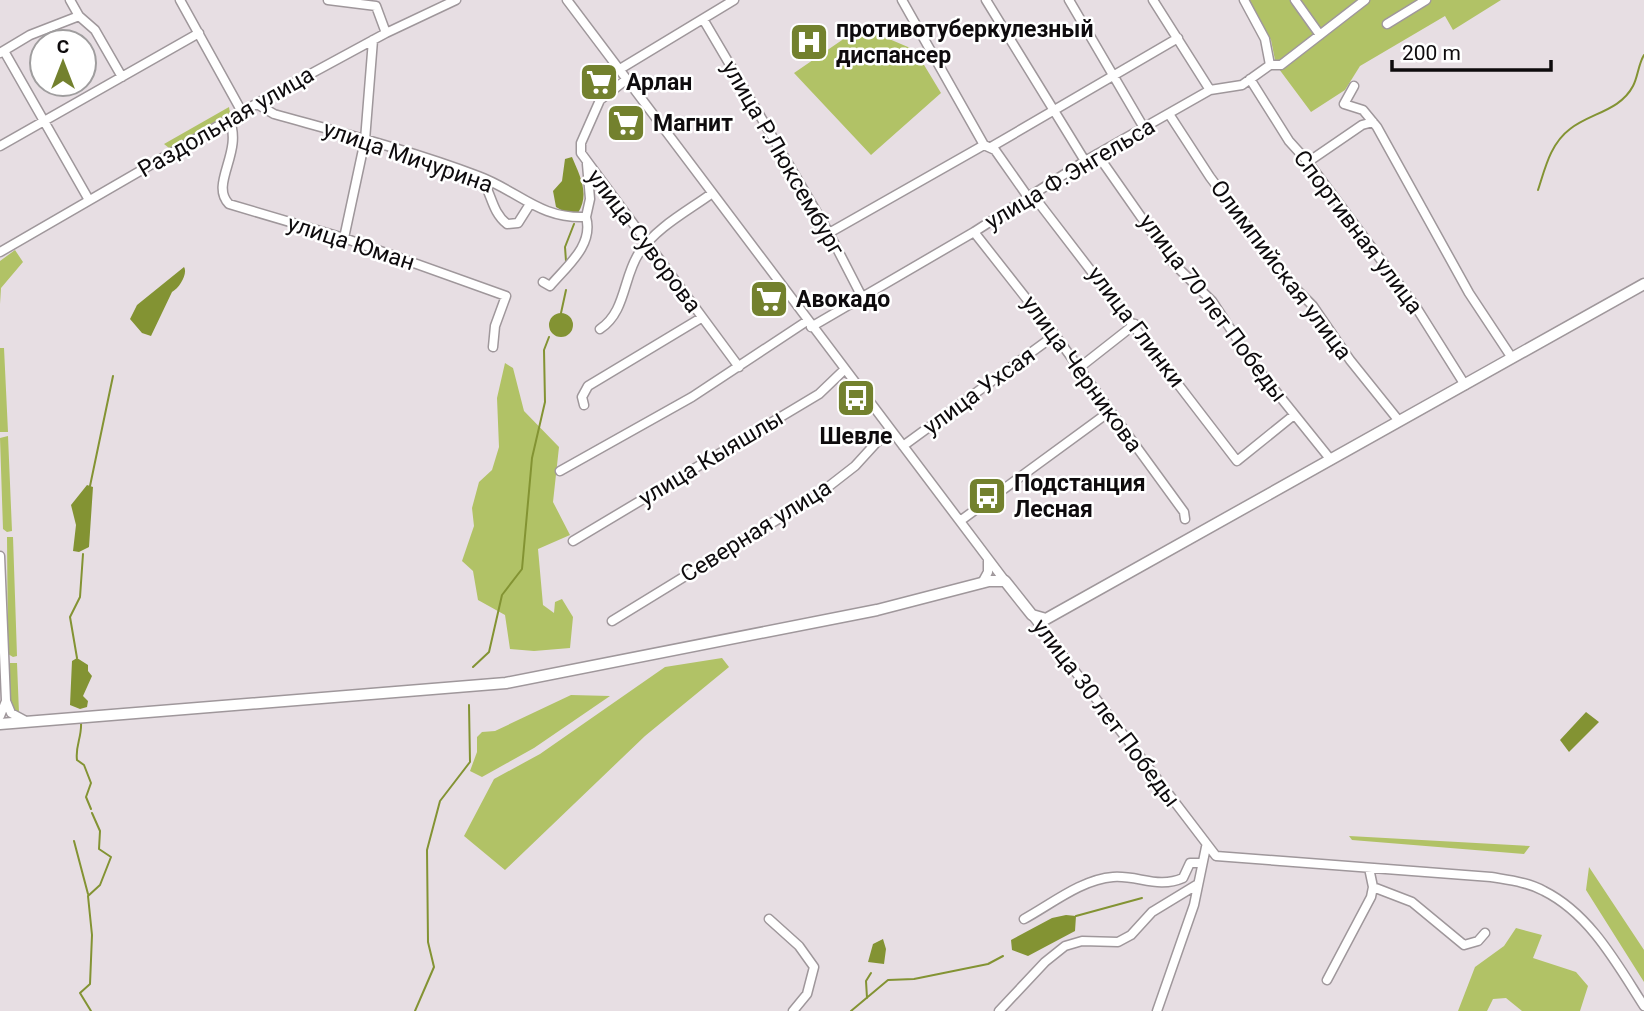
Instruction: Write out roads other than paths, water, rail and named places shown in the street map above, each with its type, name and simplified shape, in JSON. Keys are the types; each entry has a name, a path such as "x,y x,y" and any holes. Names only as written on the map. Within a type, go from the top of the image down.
{"main road":[{"path":"1032,615 1046,619 1059,613 1644,285"},
{"path":"0,724 506,683 877,610 982,583 1005,581"},
{"name":"улица 30 лет Победы","path":"1005,581 1032,615"}],"street":[{"path":"71,0 79,16 95,30 122,77"},
{"path":"180,0 242,112"},
{"path":"328,0 376,6 386,33"},
{"name":"Раздольная улица","path":"0,252 229,119 386,33 456,0"},
{"path":"567,0 1005,581"},
{"path":"620,69 734,0"},
{"name":"улица Глинки","path":"902,0 988,146 1135,324 1237,461 1294,415"},
{"path":"986,0 1085,161"},
{"path":"1069,0 1144,128"},
{"path":"1153,0 1210,90"},
{"path":"1244,0 1265,39 1270,65"},
{"path":"1295,0 1320,35"},
{"name":"улица Ф.Энгельса","path":"560,471 809,324 862,297 974,232 1085,161 1210,90 1231,88 1270,65 1281,65 1365,0"},
{"path":"1387,24 1426,0"},
{"path":"79,16 30,35 2,52 89,200"},
{"name":"улица Р.Люксембург","path":"703,19 829,233 862,297"},
{"path":"0,146 199,33"},
{"path":"829,233 1114,78 1178,38"},
{"path":"344,238 365,140 373,40"},
{"name":"улица Суворова","path":"627,79 600,100 581,143 581,153 739,367"},
{"name":"Спортивная улица","path":"1250,79 1289,141 1308,162 1416,307 1465,385"},
{"path":"1354,86 1344,104 1363,110 1373,122 1469,293 1512,358"},
{"name":"улица Мичурина","path":"257,104 274,114 481,177 555,216 586,217"},
{"name":"Олимпийская улица","path":"1169,114 1210,177 1287,281 1313,306 1350,360 1399,421"},
{"name":"улица Юман","path":"229,119 235,141 222,188 229,204 344,238 506,296 495,326 493,346"},
{"path":"1308,162 1351,132 1373,122"},
{"name":"улица 70 лет Победы","path":"1097,154 1174,264 1212,301 1247,355 1331,460"},
{"path":"543,282 550,286 586,243 589,228 586,217 590,199 587,164"},
{"path":"481,177 490,191 498,216 507,224 518,223 530,204"},
{"path":"600,329 607,324 623,297 634,262 648,243 668,223 711,194"},
{"name":"улица Черникова","path":"974,232 1055,335 1184,512 1185,519"},
{"path":"584,405 582,397 588,386 701,317"},
{"path":"1079,368 1135,324"},
{"name":"улица Ухсая","path":"903,446 1055,335"},
{"name":"улица Кыяшлы","path":"573,541 819,394 844,370"},
{"path":"960,521 1109,412"},
{"name":"Северная улица","path":"612,621 825,490 891,431"},
{"path":"0,556 6,701 0,716"},
{"path":"982,583 988,572 988,559"},
{"path":"1048,637 1052,621 1059,613"},
{"name":"улица 30 лет Победы","path":"1032,615 1206,847"},
{"path":"6,701 14,716 31,722"},
{"path":"1157,1011 1194,905 1200,863 1206,847 1223,858 1491,877 1544,891 1565,905 1602,943 1644,1006"},
{"path":"1024,919 1095,880 1115,876 1170,884 1183,878 1190,863 1200,863"},
{"path":"1327,980 1373,887 1369,868"},
{"path":"999,1011 1045,961 1065,946 1082,941 1118,942 1131,935 1152,912 1175,895 1198,884"},
{"path":"1373,887 1412,902 1464,945 1478,941 1485,933"},
{"path":"769,919 799,946 814,967 807,994 793,1011"}],"waterway":[{"path":"1538,190 1549,157 1563,135 1620,101 1635,82 1644,55"},
{"path":"566,261 565,247 574,224"},
{"path":"561,313 566,290"},
{"path":"473,667 489,652 502,595 522,569 532,458 545,402 544,350 549,337"},
{"path":"90,486 113,376"},
{"path":"77,658 70,617 80,597 83,554"},
{"path":"415,1011 434,967 428,942 427,850 440,801 470,762 469,705"},
{"path":"81,723 77,760 84,765 91,783 86,797 91,809"},
{"path":"91,1011 80,993 90,984 92,935 88,896 100,885 111,857 99,849 100,831 92,813"},
{"path":"74,841 88,894"},
{"path":"1076,916 1142,898"},
{"path":"851,1011 888,980 914,979 988,964 1003,956"},
{"path":"867,998 866,981 871,973"}],"place":[{"name":"противотуберкулезный диспансер","path":"809,42"},
{"name":"Арлан","path":"599,82"},
{"name":"Магнит","path":"626,123"},
{"name":"Авокадо","path":"769,299"},
{"name":"Шевле","path":"856,398"},
{"name":"Подстанция Лесная","path":"987,496"}]}
